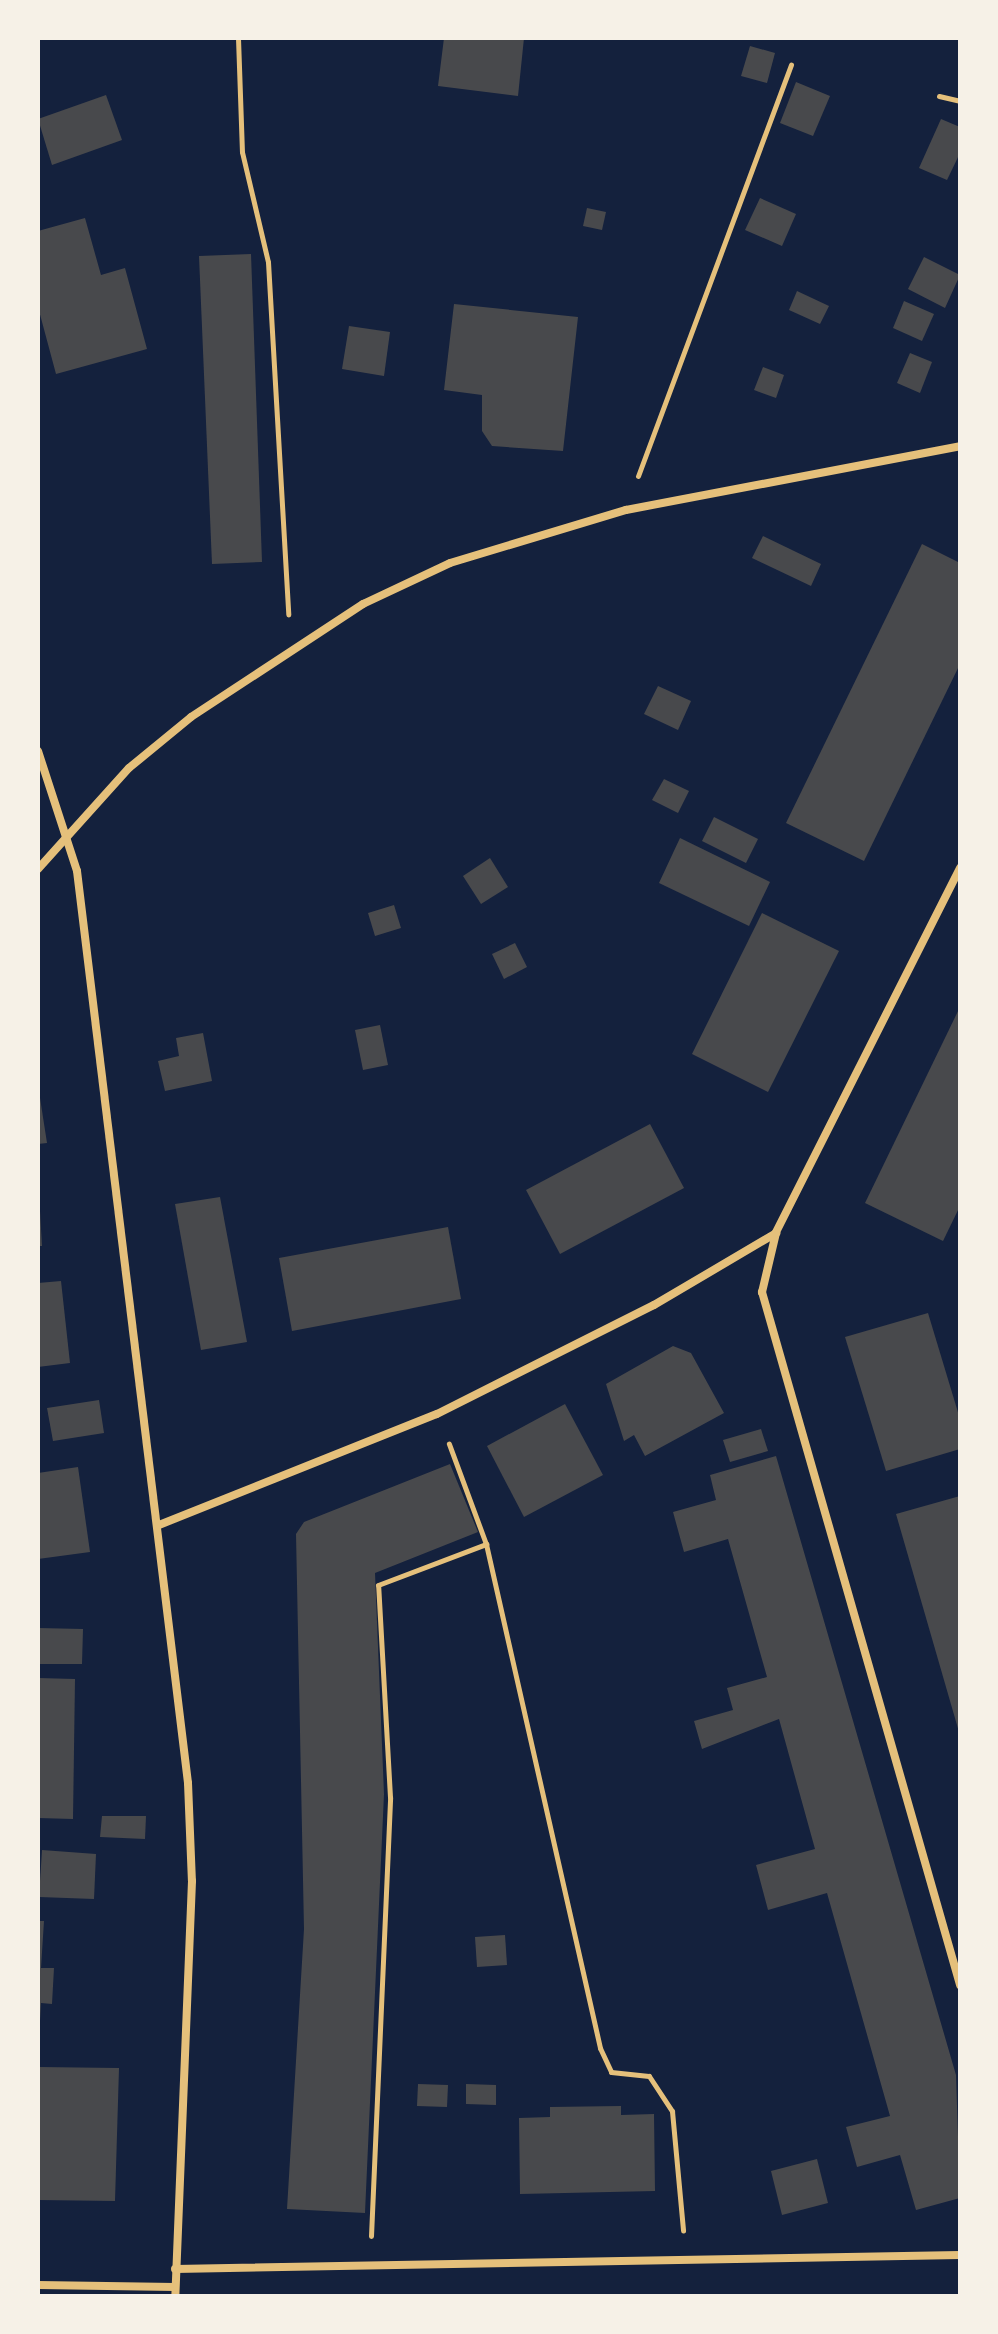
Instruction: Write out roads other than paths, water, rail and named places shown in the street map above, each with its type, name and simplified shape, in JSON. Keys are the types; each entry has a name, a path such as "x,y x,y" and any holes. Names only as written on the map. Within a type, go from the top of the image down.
{"street":[{"path":"38,869 70,840 129,768 288,651 450,563 626,510 960,446"},
{"path":"38,751 70,840 159,1525 192,1881 175,2291 38,2285"},
{"path":"960,868 776,1233 762,1292 960,1985"},
{"path":"159,1525 437,1414 654,1305 776,1233"},
{"path":"175,2269 369,2269 686,2259 960,2255"}]}
